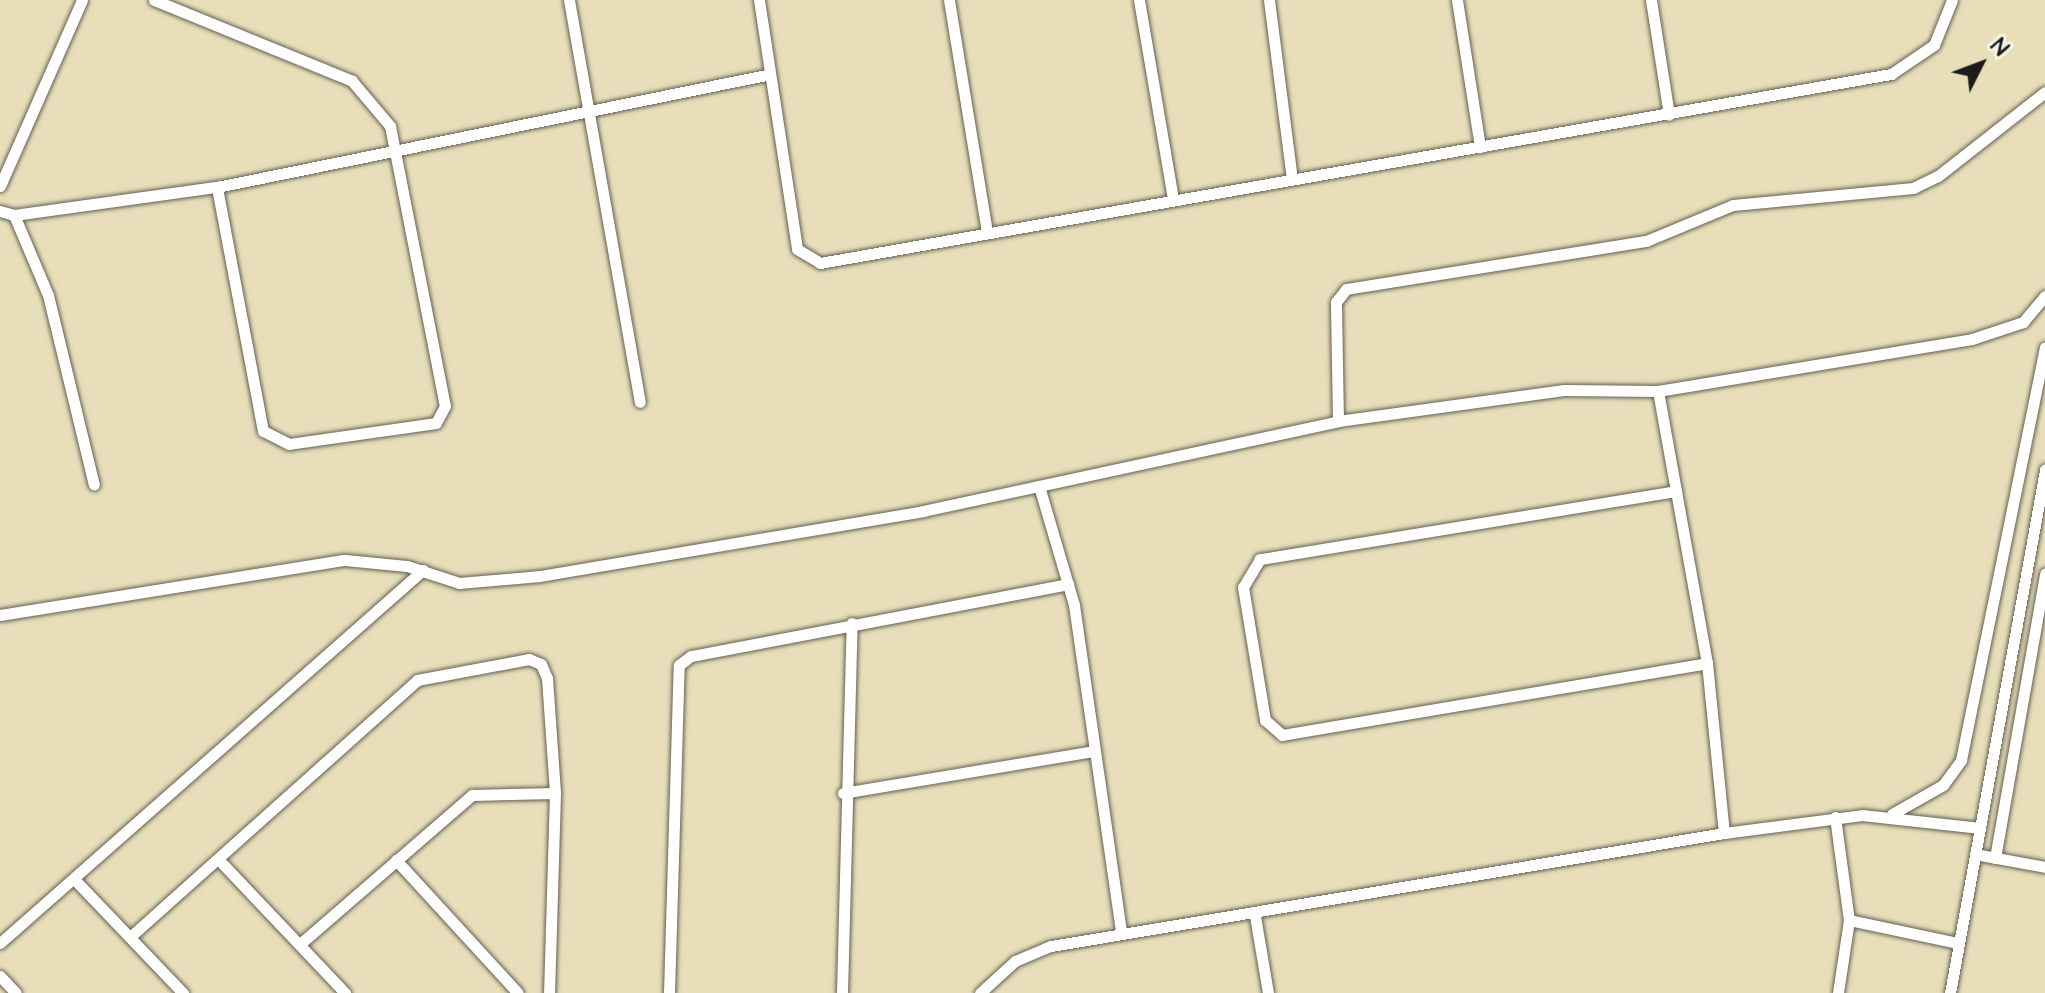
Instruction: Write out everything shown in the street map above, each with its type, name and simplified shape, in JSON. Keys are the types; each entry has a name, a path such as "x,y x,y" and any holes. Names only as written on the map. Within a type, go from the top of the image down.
{"street":[{"path":"1,182 82,0"},
{"path":"154,0 179,5 352,81 400,147 445,406 429,427 289,444 263,431 217,187"},
{"path":"569,0 586,113 640,402"},
{"path":"759,0 766,75 797,249 807,260 987,233 1891,74 1934,45 1952,0"},
{"path":"949,0 987,233"},
{"path":"1139,0 1173,199"},
{"path":"1269,0 1292,179"},
{"path":"1457,0 1480,147"},
{"path":"1651,0 1669,115"},
{"path":"0,211 14,215 217,187 400,147 586,113 766,75"},
{"path":"1338,421 1336,302 1346,289 1646,241 1733,205 1913,188 2045,92"},
{"path":"14,215 48,295 94,485"},
{"path":"0,615 314,563 423,570 459,583 540,576 1039,486 1338,421 1564,390 1658,391 1972,339 2023,322 2045,296"},
{"path":"1890,814 1943,785 1961,760 2045,347"},
{"path":"1658,391 1707,663 1724,833"},
{"path":"1950,993 2045,470"},
{"path":"1039,486 1068,584 1121,932"},
{"path":"1676,491 1260,559 1243,587 1265,720 1282,735 1707,663"},
{"path":"0,943 423,570"},
{"path":"1995,858 2045,573"},
{"path":"669,993 677,669 691,656 1068,584"},
{"path":"842,993 843,793 852,623"},
{"path":"130,937 425,676 529,659 541,664 555,793 549,993"},
{"path":"843,793 1093,751"},
{"path":"300,944 472,795 555,793"},
{"path":"980,993 1029,953 1121,932 1255,916 1724,833 1835,817 1890,814 1980,828"},
{"path":"1834,992 1849,920 1835,817"},
{"path":"1975,854 2045,867"},
{"path":"218,859 345,993"},
{"path":"396,860 518,993"},
{"path":"74,879 183,993"},
{"path":"1255,916 1268,993"},
{"path":"1849,920 1958,943"},
{"path":"0,976 16,993"}]}
